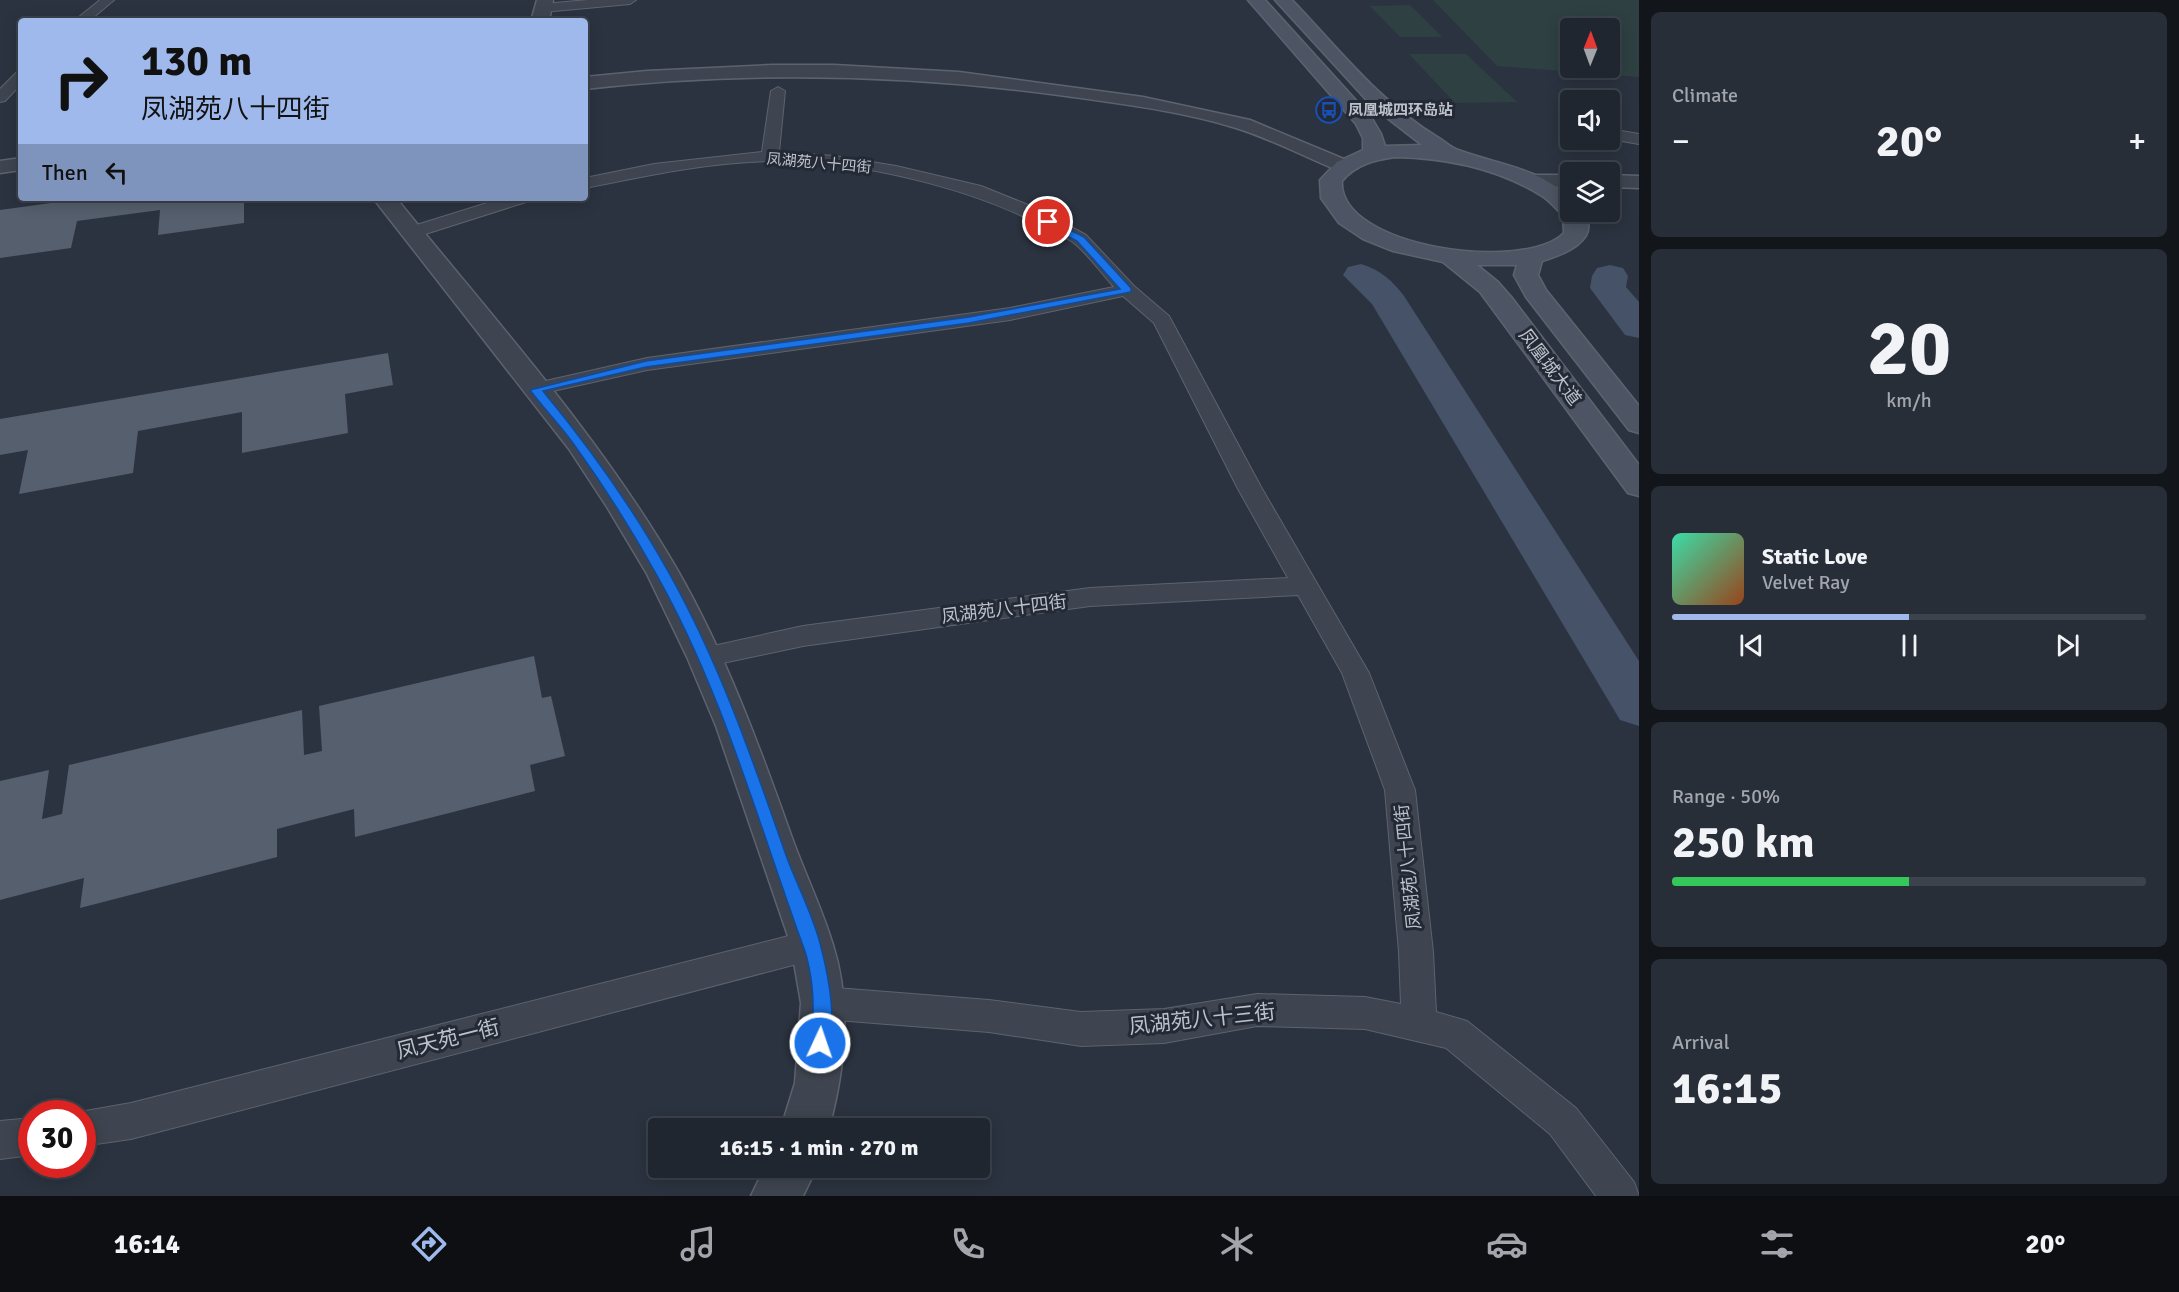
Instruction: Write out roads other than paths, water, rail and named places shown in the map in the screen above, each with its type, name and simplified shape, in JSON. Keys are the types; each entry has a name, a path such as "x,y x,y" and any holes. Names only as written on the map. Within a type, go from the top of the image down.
{"main road":[{"path":"1256,0 1364,121 1374,138 1375,148 1372,156"},
{"path":"1283,0 1396,117 1454,156"},
{"path":"1560,197 1535,181 1510,170 1454,156 1409,152 1372,156 1344,166 1331,180 1331,196 1344,215 1371,232 1399,244 1451,257 1480,260 1531,257 1561,248 1575,234 1575,222"},
{"name":"凤凰城大道","path":"1451,257 1489,286 1503,303 1639,486"},
{"name":"凤凰城大道","path":"1531,257 1526,275 1535,292 1639,424"}],"street":[{"path":"588,83 677,75 785,71 860,72 979,80 1110,97 1244,125 1344,166"},
{"path":"0,167 18,164"},
{"path":"1535,181 1560,181"},
{"path":"1620,181 1639,182"},
{"path":"387,201 535,390 579,442 621,504 663,574 704,657 734,726 792,895 812,945 823,1004 818,1083 808,1118"},
{"path":"776,1196 787,1178"}],"lane":[{"path":"85,18 108,0"},
{"path":"543,10 630,0"},
{"path":"0,98 18,79"},
{"path":"770,156 778,91"},
{"path":"1620,136 1639,139"},
{"name":"凤湖苑八十四街","path":"588,182 654,169 770,156 835,161 896,171 975,190 1032,213 1080,239 1127,290 1162,320 1250,487 1355,673 1400,790 1416,952 1419,1025"},
{"path":"413,232 511,201"},
{"path":"535,390 646,364 976,319 1127,290"},
{"name":"凤湖苑八十四街","path":"704,657 803,636 1090,597 1307,586"},
{"name":"凤天苑一街","path":"96,1126 131,1121 812,945"},
{"name":"凤湖苑八十三街","path":"823,1004 989,1016 1081,1029 1164,1026 1257,1010 1365,1013 1455,1033 1563,1121 1620,1196"},
{"path":"0,1140 18,1138"}],"waterway":[{"path":"1361,275 1384,294 1391,304 1639,705"},
{"path":"1610,276 1608,288 1639,327"}],"place":[{"name":"凤凰城四环岛站","path":"1329,110"}]}
